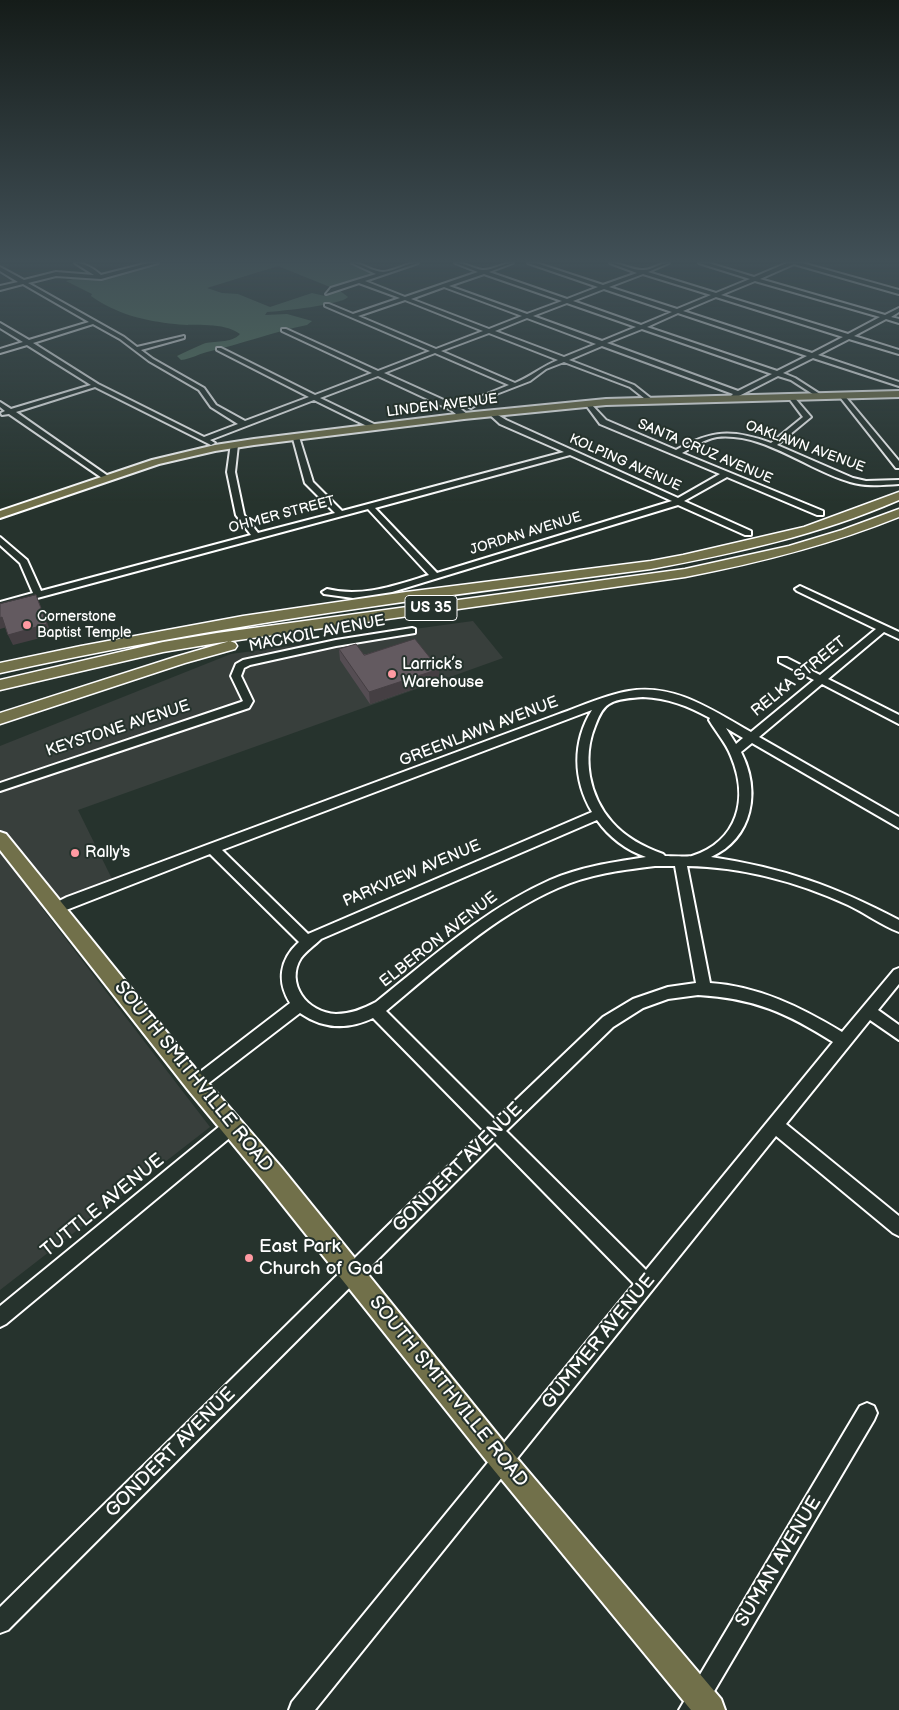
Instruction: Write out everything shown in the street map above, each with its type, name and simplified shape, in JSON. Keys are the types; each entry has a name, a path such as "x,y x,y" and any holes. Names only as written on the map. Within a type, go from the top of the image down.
{"highway":[{"name":"US 35","path":"0,668 150,636 306,610 652,565 718,552 801,532 843,519 898,496"},
{"name":"US 35","path":"0,685 163,647 685,573 752,560 805,546 899,513"},
{"path":"0,656 135,628 306,610"},
{"path":"1,718 180,660 245,642 337,621"}],"main road":[{"name":"LINDEN AVENUE","path":"0,515 105,478 169,458 234,445 464,416 588,404 899,394"},
{"name":"SOUTH SMITHVILLE ROAD","path":"0,838 196,1084 352,1273 699,1706"}],"street":[{"path":"0,351 26,343 96,385 205,439 215,448"},
{"path":"128,343 151,360 202,389 213,406 244,424"},
{"path":"136,349 160,343"},
{"path":"312,343 454,408 464,416"},
{"path":"416,343 515,385"},
{"path":"205,439 457,343"},
{"path":"520,343 632,386 652,401"},
{"path":"471,406 484,397 528,380 539,370 602,343 739,394"},
{"path":"687,343 796,381 821,396"},
{"path":"774,343 899,384"},
{"path":"730,399 836,343"},
{"path":"870,343 899,352"},
{"path":"219,349 373,427"},
{"path":"0,415 96,385"},
{"path":"842,396 899,466"},
{"path":"771,446 807,417 791,397"},
{"path":"0,404 105,478"},
{"name":"SANTA CRUZ AVENUE","path":"588,404 603,422 820,513"},
{"name":"KOLPING AVENUE","path":"493,414 503,422 748,534"},
{"name":"OAKLAWN AVENUE","path":"676,453 706,437 724,434 749,437 851,480 866,483 899,482"},
{"path":"294,437 309,483 340,514"},
{"path":"234,445 231,472 240,515 256,536"},
{"name":"OHMER STREET","path":"0,605 570,452"},
{"name":"JORDAN AVENUE","path":"327,592 346,596 375,593 654,510 678,501 726,474"},
{"path":"369,506 434,575"},
{"path":"0,540 24,562 38,594"},
{"path":"800,589 899,636"},
{"name":"RELKA STREET","path":"736,751 883,628"},
{"name":"MACKOIL AVENUE","path":"247,703 248,701 236,676 240,666 247,662 336,643 412,631"},
{"path":"783,660 899,720"},
{"name":"GREENLAWN AVENUE","path":"56,909 563,716 624,695 648,691 679,698 751,737 899,823"},
{"name":"KEYSTONE AVENUE","path":"0,788 76,760 247,703"},
{"path":"605,703 593,715 586,734 582,759 586,786 599,814 612,830 632,846 644,852 680,860 708,856 730,842 742,823 745,808 746,792 741,765 736,751 719,725 707,713"},
{"name":"PARKVIEW AVENUE","path":"299,1005 290,988 288,976 294,954 306,941 330,928 599,814"},
{"path":"213,849 306,941"},
{"path":"680,860 704,989"},
{"name":"ELBERON AVENUE","path":"299,1005 317,1018 340,1022 356,1019 376,1011 488,920 553,884 593,871 680,860 762,870 806,883 858,904 899,926"},
{"name":"GUMMER AVENUE","path":"300,1710 899,974"},
{"name":"GONDERT AVENUE","path":"0,1622 494,1131 608,1022 622,1012 653,997 671,992 704,989 743,992 773,1002 815,1022 844,1041"},
{"path":"196,1084 299,1005"},
{"path":"376,1011 646,1284"},
{"path":"869,1011 899,1033"},
{"path":"775,1125 899,1226"},
{"name":"TUTTLE AVENUE","path":"0,1318 232,1126"},
{"name":"SUMAN AVENUE","path":"699,1706 867,1413"}],"shaded area":[{"path":"473,621 503,658 78,810 113,881 41,907 210,1127 0,1290 0,746 231,654"}],"green space":[{"path":"207,343 240,343 188,359 181,360 177,356"}],"building":[{"name":"Cornerstone Baptist Temple","path":"36,595 47,624 8,635 2,617 0,618 0,604"},
{"name":"Larrick’s Warehouse","path":"415,639 439,669 369,692 339,649 356,644 364,655"}],"place":[{"name":"Cornerstone Baptist Temple","path":"27,625"},
{"name":"Larrick’s Warehouse","path":"392,674"},
{"name":"Rally's","path":"75,853"},
{"name":"East Park Church of God","path":"249,1258"}]}
